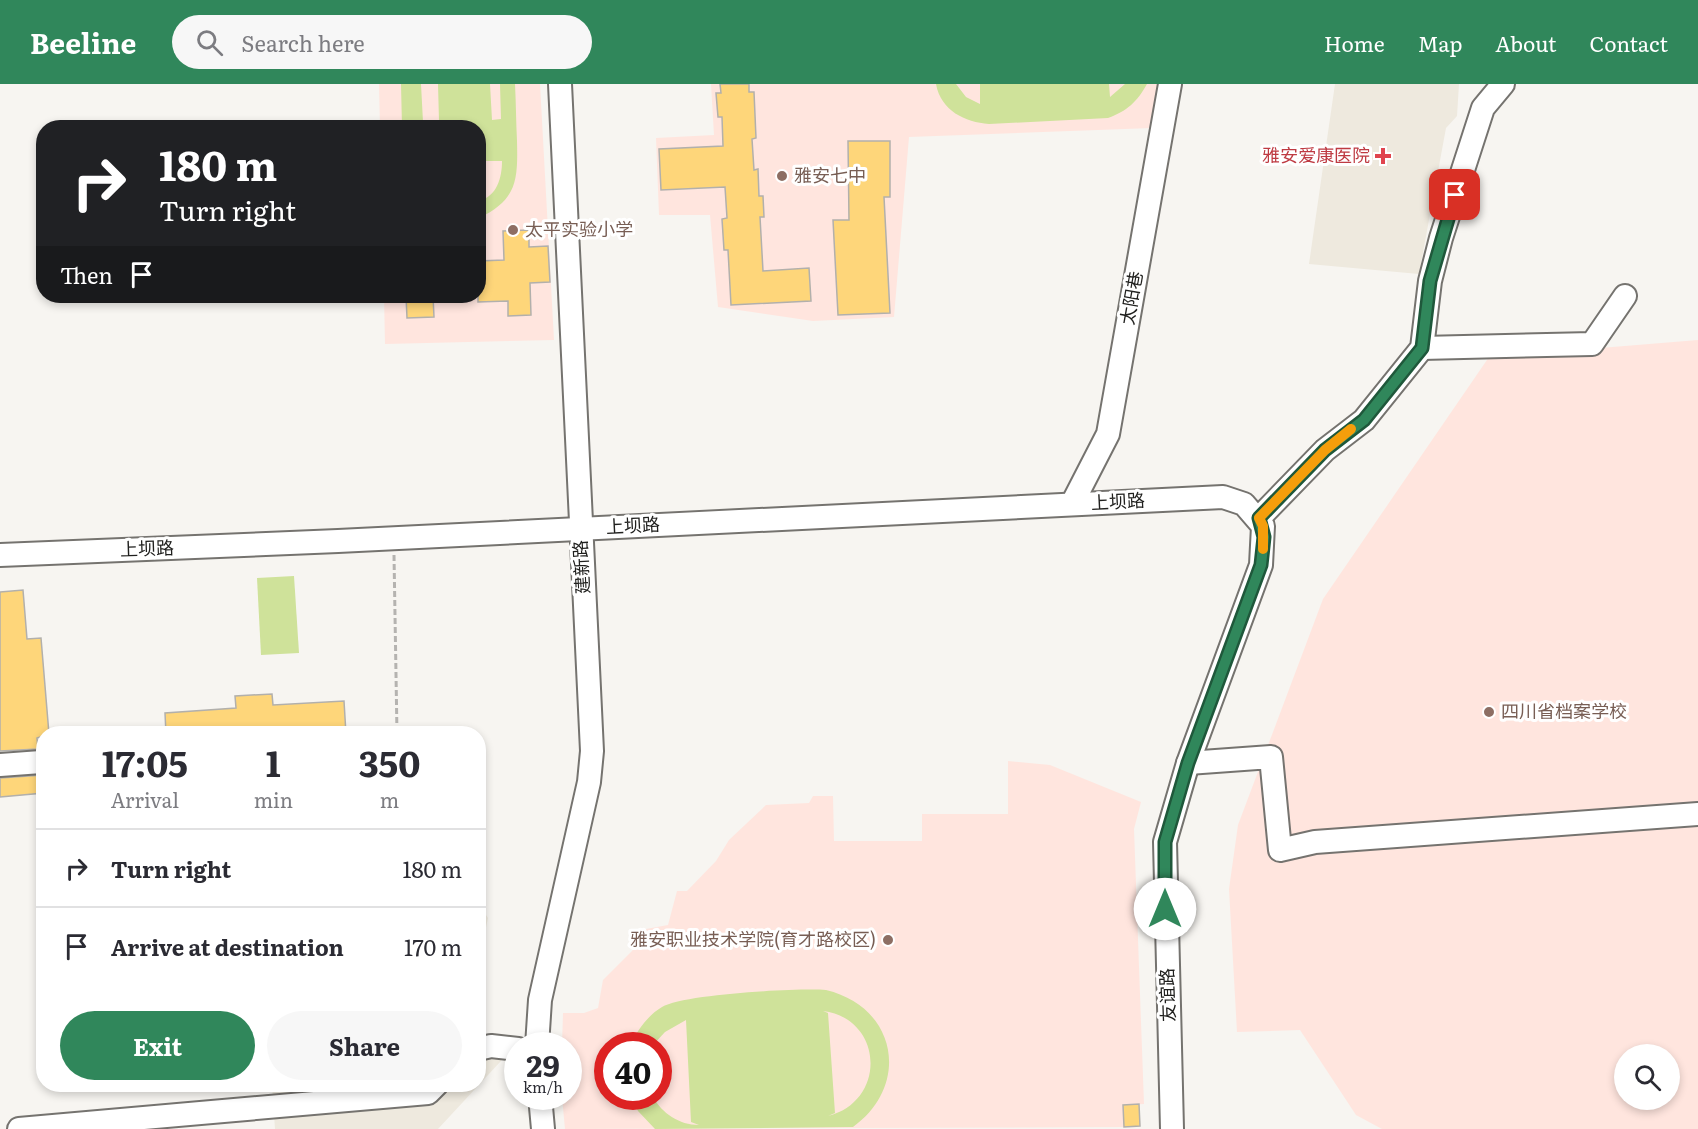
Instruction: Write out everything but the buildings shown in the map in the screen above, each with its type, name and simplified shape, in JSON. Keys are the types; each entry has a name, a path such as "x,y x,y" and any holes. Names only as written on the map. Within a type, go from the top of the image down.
{"street":[{"name":"建新路","path":"538,1032 540,1000 589,782 592,751 560,84"},
{"name":"太阳巷","path":"1072,504 1108,434 1170,84"},
{"path":"1259,518 1325,450 1364,420 1422,348 1430,281 1441,238 1483,108 1503,84"},
{"path":"1422,348 1592,344 1625,296"},
{"name":"上坝路","path":"0,555 1223,497 1244,504 1259,518"},
{"name":"友谊路","path":"1172,1129 1165,842 1188,763 1261,565 1264,537 1259,518"},
{"path":"1188,763 1271,757 1280,850 1315,842 1698,813"},
{"path":"0,765 36,762"},
{"path":"486,1047 504,1047"},
{"path":"19,1129 429,1092"},
{"path":"541,1110 543,1129"}],"path":[{"path":"393,538 398,726"}],"shaded area":[{"name":"太平实验小学","path":"379,84 540,84 554,340 385,344 384,303 486,303 486,120 380,120"},
{"name":"雅安七中","path":"711,84 1160,84 1152,128 909,137 894,317 813,321 718,307 710,215 659,215 656,138 714,135"},
{"name":"雅安爱康医院","path":"1335,84 1459,84 1457,116 1446,128 1419,274 1309,264"},
{"name":"四川省档案学校","path":"1698,340 1698,1129 1382,1129 1356,1115 1300,1030 1237,1032 1229,889 1238,825 1323,599 1489,357"},
{"name":"雅安职业技术学院(育才路校区)","path":"1008,761 1050,765 1141,802 1134,829 1144,1104 1123,1105 1124,1127 565,1129 563,1110 582,1110 582,1032 562,1032 563,1013 584,1013 598,1008 603,980 632,951 646,929 668,925 677,891 687,891 716,861 729,840 766,805 809,803 813,796 833,796 834,841 922,841 922,814 1008,814"},
{"path":"486,1034 504,1044 504,1058 486,1077"},
{"path":"272,1092 472,1092 438,1129 275,1129"}],"green space":[{"path":"401,84 421,84 423,120 402,120"},
{"path":"438,84 490,84 492,120 501,119 500,84 515,84 517,167 513,187 501,204 486,214 486,198 497,186 502,161 486,161 486,120 439,120"},
{"path":"936,84 956,84 966,97 980,104 980,84 1109,84 1110,97 1125,84 1147,84 1131,105 1108,118 989,124 971,121 955,113 943,101"},
{"path":"294,576 299,653 261,655 257,578"},
{"path":"826,990 850,999 868,1013 881,1030 888,1049 889,1070 883,1090 871,1110 853,1127 655,1129 638,1110 663,1110 685,1123 699,1125 691,1122 686,1020 665,1032 637,1032 662,1007 674,1002 716,995","holes":["823,1011 843,1017 858,1029 867,1044 870,1061 868,1078 861,1094 847,1108 835,1113 828,1013"]}],"slow traffic":[{"path":"1263,549 1263,526 1259,518 1325,450 1351,429"}],"place":[{"name":"雅安爱康医院","path":"1383,156"},
{"name":"雅安七中","path":"782,176"},
{"name":"太平实验小学","path":"513,230"},
{"name":"四川省档案学校","path":"1489,712"},
{"name":"雅安职业技术学院(育才路校区)","path":"888,940"}],"route":[{"path":"1165,909 1165,842 1188,763 1261,565 1264,537 1263,526 1259,518 1325,450 1364,420 1422,348 1430,281 1455,195"}]}
